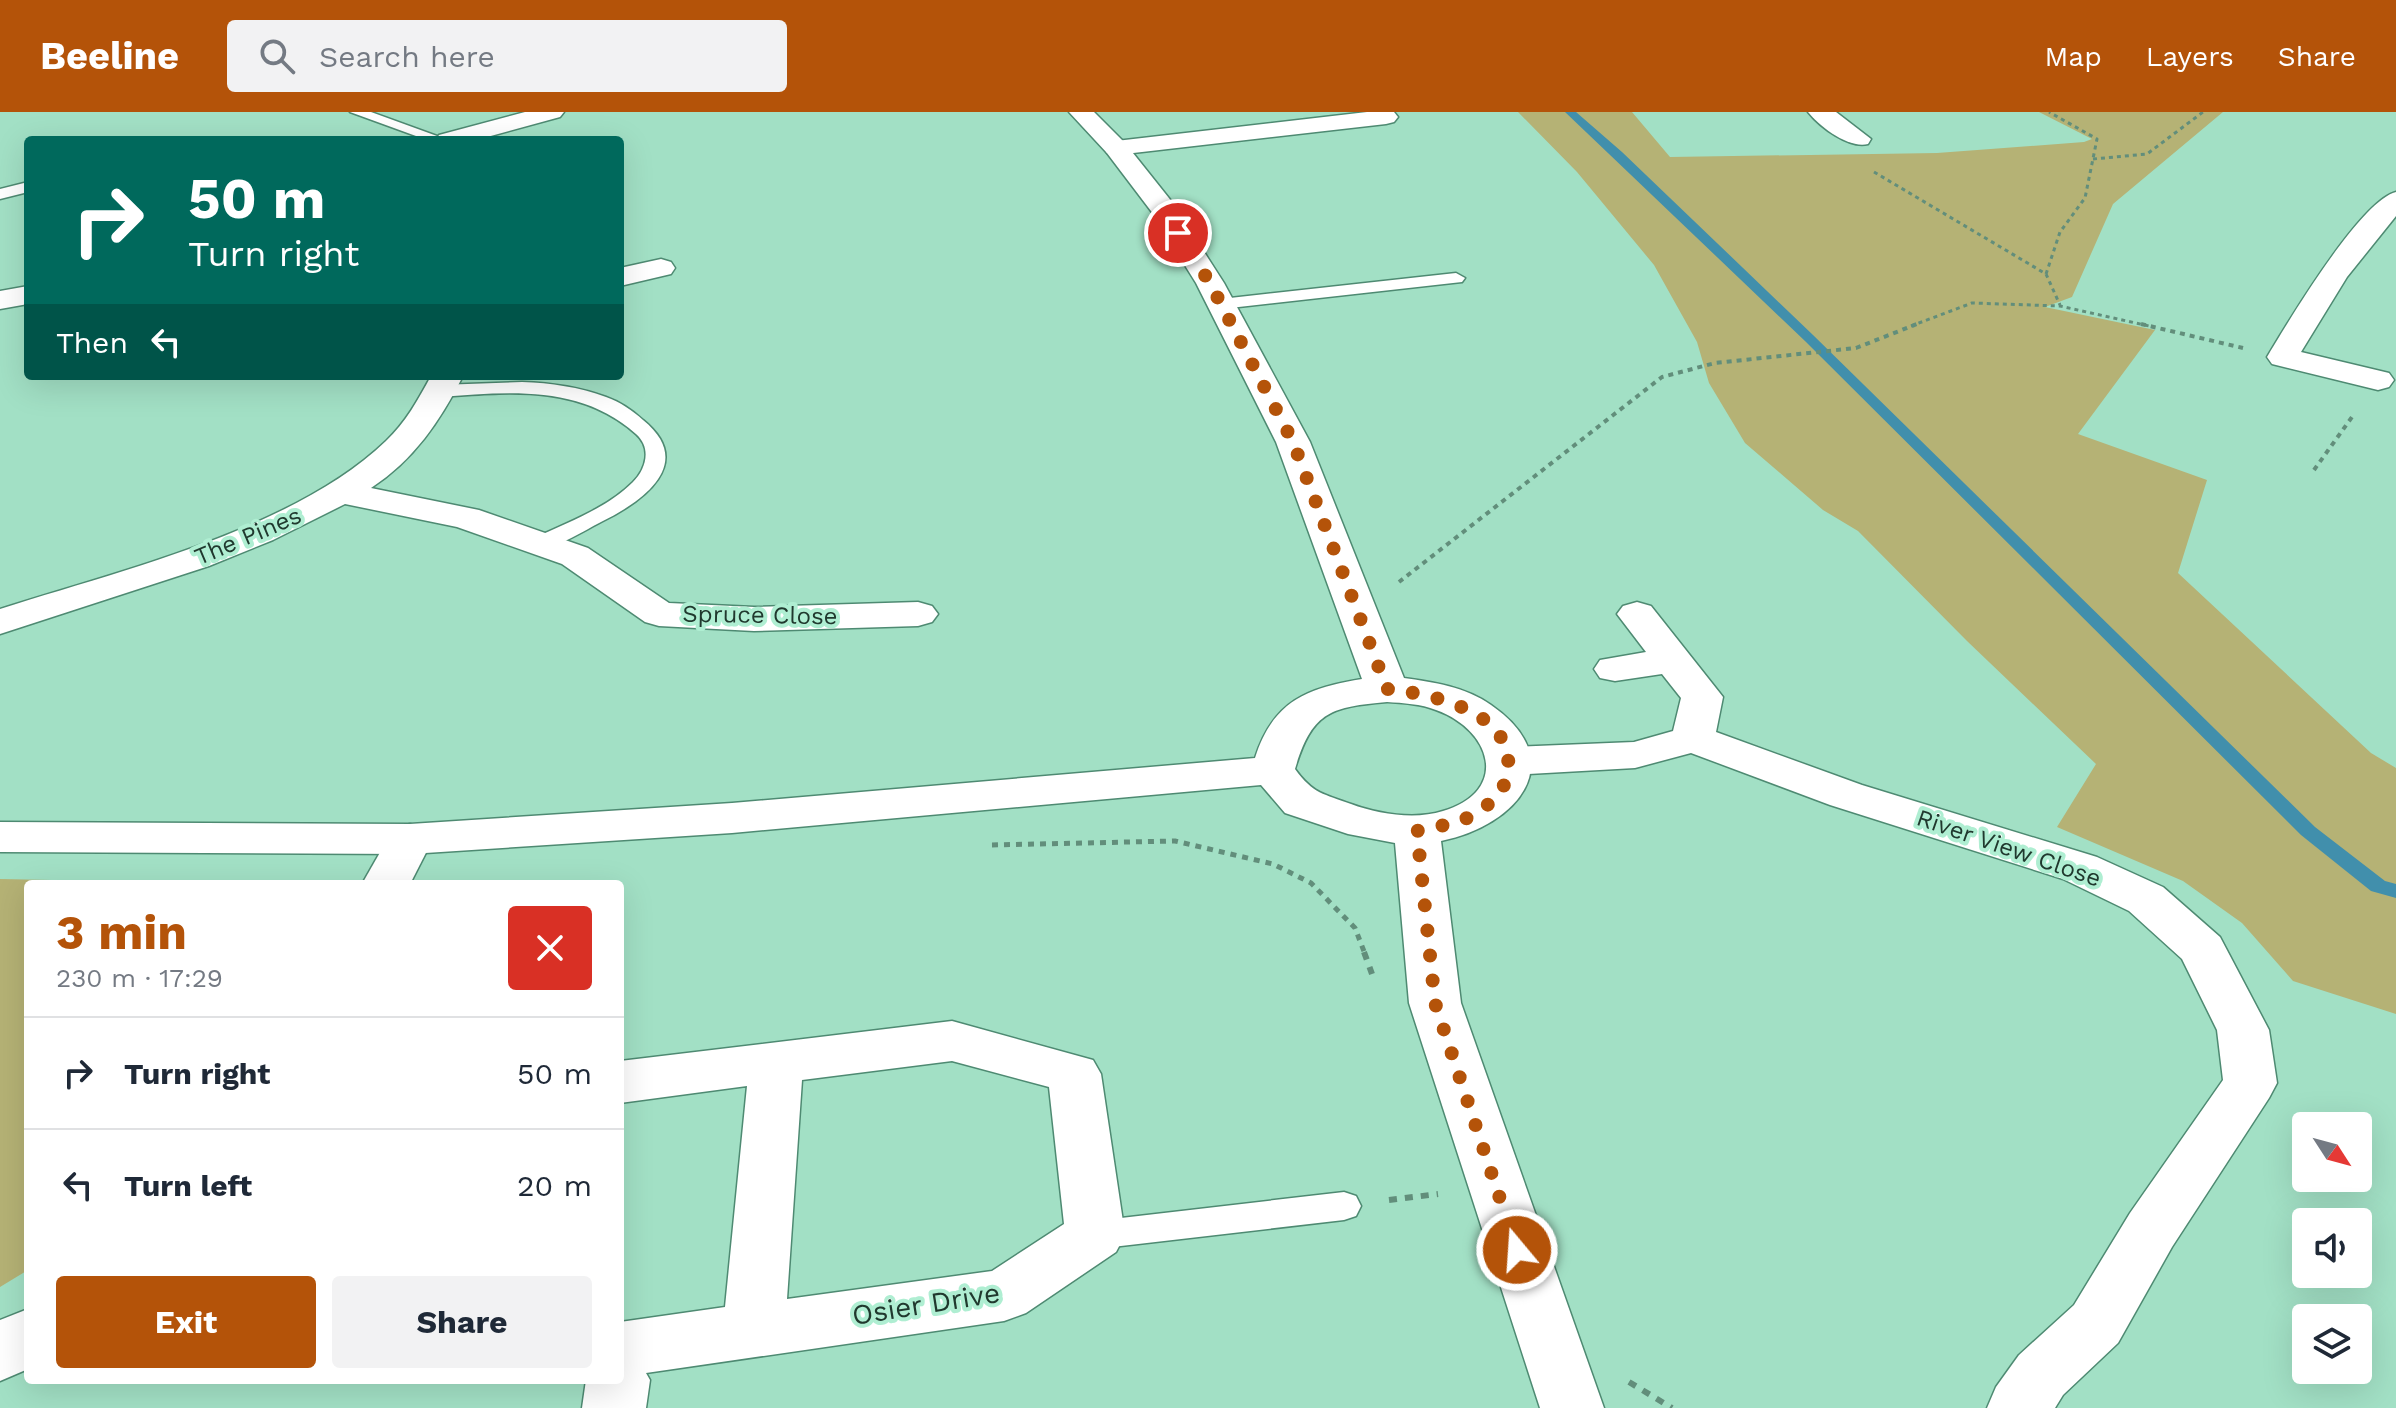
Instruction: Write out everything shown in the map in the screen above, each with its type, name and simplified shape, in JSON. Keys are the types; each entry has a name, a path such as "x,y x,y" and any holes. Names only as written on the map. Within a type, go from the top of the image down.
{"street":[{"path":"463,136 552,112"},
{"path":"1081,112 1116,148 1163,208 1221,304 1293,442 1387,689"},
{"path":"1820,112 1859,139"},
{"path":"1116,148 1386,117"},
{"path":"2378,380 2283,357 2313,304 2358,239 2396,200"},
{"path":"624,276 661,268"},
{"path":"0,300 24,296"},
{"name":"The Pines","path":"0,622 139,580 205,556 341,493 391,455 417,428 443,383"},
{"name":"Spruce Close","path":"341,493 466,518 575,556 659,614 754,619 918,614"},
{"path":"1511,761 1635,755 1693,739 1702,697 1637,614"},
{"path":"1615,669 1672,660"},
{"path":"1387,689 1424,693 1458,704 1485,720 1504,742 1511,761 1505,785 1489,805 1463,820 1417,831 1355,823 1296,800 1273,770 1293,722 1317,704 1350,693 1387,689"},
{"name":"River View Close","path":"1693,739 1846,795 2080,868 2146,899 2202,949 2243,1030 2250,1083 2151,1230 2096,1324 2041,1375 2019,1408"},
{"path":"0,837 410,839 732,818 1273,770"},
{"path":"1417,831 1435,1003 1572,1408"},
{"path":"388,880 410,839"},
{"path":"624,1082 952,1041 1074,1074 1095,1235"},
{"path":"754,1330 776,1064"},
{"name":"Osier Drive","path":"624,1369 754,1330 1004,1295 1095,1235"},
{"path":"0,1353 24,1338"}],"lane":[{"path":"357,112 429,136"},
{"path":"0,194 24,188"},
{"path":"1221,304 1456,278"},
{"path":"443,383 535,386 568,391 607,403 636,421 653,439 657,461 648,479 627,498 540,544"},
{"path":"1095,1235 1344,1206"}],"path":[{"path":"2046,274 2060,232 2085,198 2097,139 2049,112"},
{"path":"2093,159 2147,154 2203,112"},
{"path":"1859,139 1847,156 2046,274 2060,306"},
{"path":"1357,616 1450,539 1662,377 1715,363 1856,348 1972,303 2060,306 2283,357"},
{"path":"2314,470 2378,380"},
{"path":"986,845 1175,841 1273,864 1311,883 1355,928 1376,987"},
{"path":"1344,1206 1450,1193"}],"shaded area":[{"path":"1518,112 1632,112 1670,157 1937,153 2084,142 2092,139 2039,112 2223,112 2113,204 2072,297 2045,307 2155,330 2078,434 2207,480 2178,573 2371,753 2396,768 2396,1014 2293,981 2242,923 2183,881 2057,827 2096,764 1858,531 1823,510 1745,443 1709,383 1697,342 1654,265 1577,172"},
{"path":"0,879 51,880 24,880 24,1272 0,1287"}],"waterway":[{"path":"1570,112 1618,154 1809,338 2308,831 2378,886 2396,891"}],"route":[{"path":"1178,233 1210,283 1293,442 1387,689 1424,693 1458,704 1485,720 1504,742 1511,761 1505,785 1489,805 1463,820 1417,831 1435,1003 1517,1250"}]}
